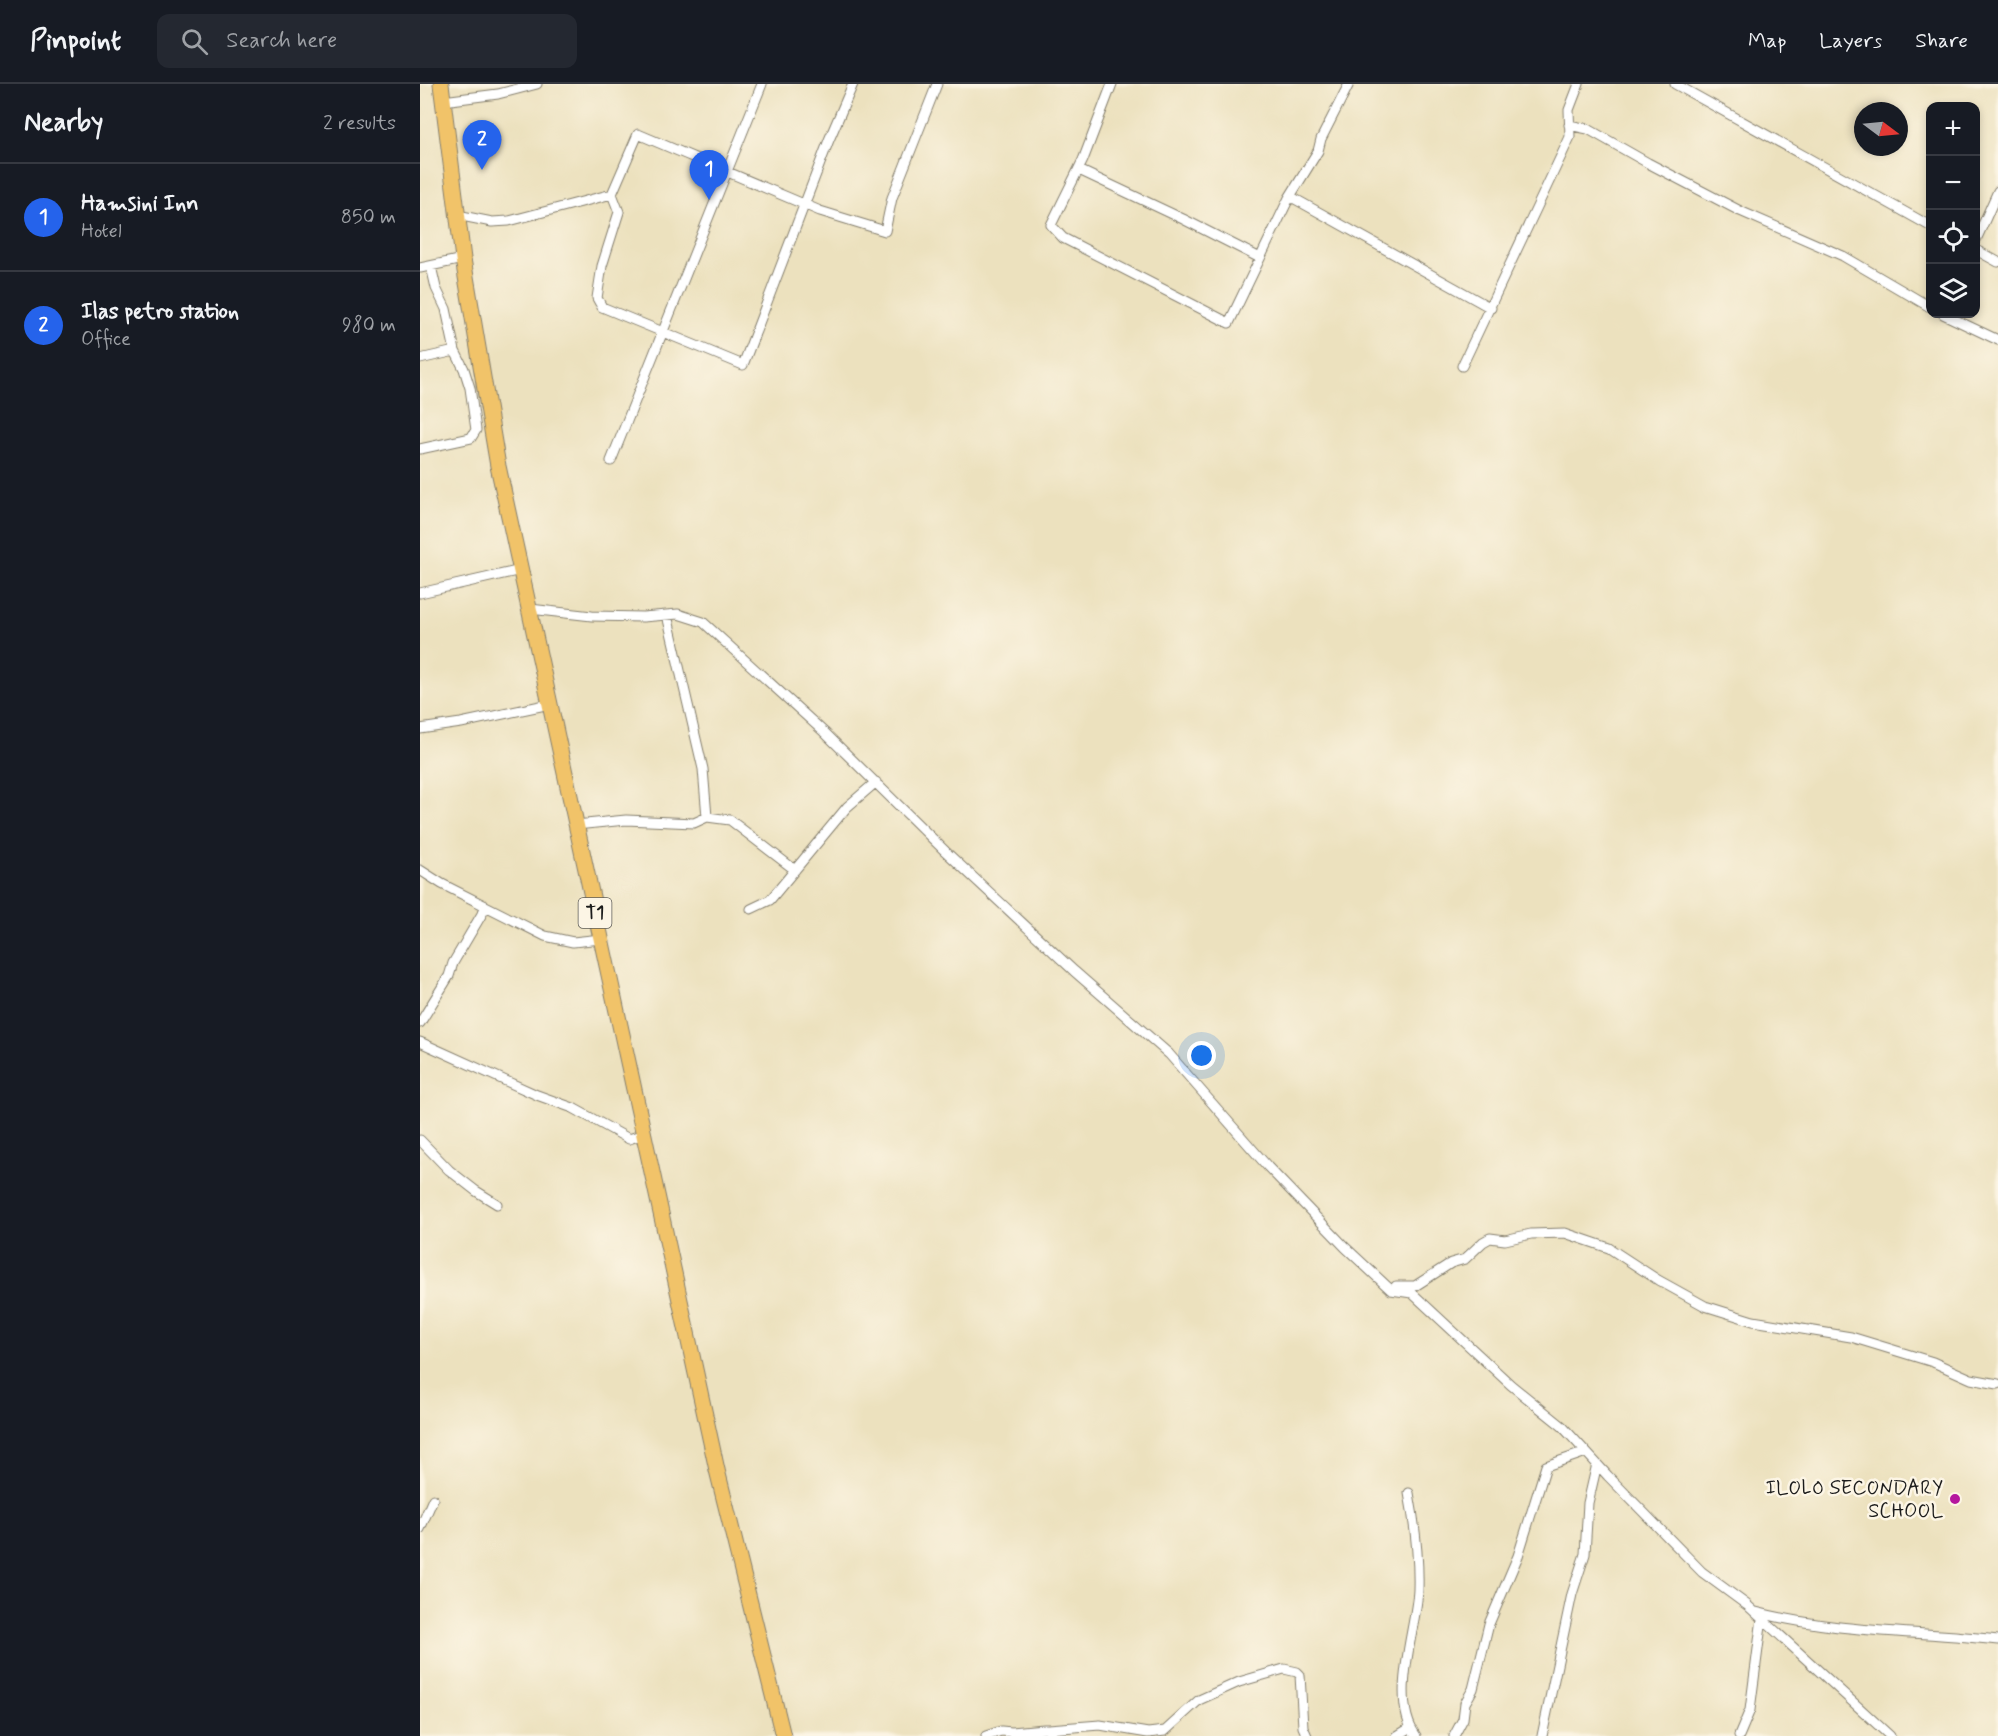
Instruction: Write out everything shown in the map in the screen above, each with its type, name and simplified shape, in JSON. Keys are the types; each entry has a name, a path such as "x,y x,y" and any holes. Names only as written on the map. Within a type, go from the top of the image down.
{"highway":[{"name":"T1","path":"441,84 463,259 498,466 717,1470 783,1736"}],"street":[{"path":"443,101 498,94 537,84"},
{"path":"611,461 762,84"},
{"path":"853,84 804,204 743,365 602,307 597,298 602,266 619,212 612,194 638,134 804,204 885,231 892,198 937,84"},
{"path":"1112,84 1079,170 1051,225 1064,238 1229,323 1289,198 1318,151 1321,139 1350,84"},
{"path":"1462,366 1570,137 1569,110 1579,84"},
{"path":"1675,84 1926,224"},
{"path":"1569,125 1588,129 1740,211 1843,256 1926,305"},
{"path":"1079,170 1260,258"},
{"path":"1980,231 1998,191"},
{"path":"457,215 492,222 509,220 612,194"},
{"path":"1289,198 1295,199 1491,308"},
{"path":"1980,252 1998,262"},
{"path":"420,268 463,259"},
{"path":"420,449 471,438 476,430 470,388 455,351 446,309 436,288 431,266"},
{"path":"1951,318 1998,340"},
{"path":"420,359 455,351"},
{"path":"420,593 521,570"},
{"path":"530,609 592,616 643,617 678,614 703,622 876,782 945,851 1074,971 1169,1054 1268,1167 1345,1247 1391,1290 1412,1293 1511,1385 1562,1426 1702,1572 1758,1615 1890,1736"},
{"path":"667,615 703,769 707,818"},
{"path":"420,729 461,723 550,704"},
{"path":"751,909 770,900 847,807 876,782"},
{"path":"576,825 626,820 694,823 707,818 730,820 795,870"},
{"path":"420,870 442,884 545,936 573,942 601,939"},
{"path":"420,1023 449,976 453,963 486,907"},
{"path":"420,1042 537,1095 573,1108 629,1139 644,1134"},
{"path":"420,1140 449,1170 497,1204"},
{"path":"1387,1286 1415,1286 1451,1263 1465,1259 1482,1242 1490,1238 1505,1240 1531,1234 1565,1233 1609,1248 1658,1280 1705,1306 1753,1321 1851,1337 1924,1359 1971,1379 1998,1384"},
{"path":"1454,1736 1462,1719 1465,1703 1473,1689 1489,1624 1524,1539 1546,1466 1586,1452"},
{"path":"1542,1736 1572,1594 1585,1554 1588,1503 1597,1464"},
{"path":"1397,1736 1413,1732 1405,1699 1405,1662 1418,1593 1417,1548 1409,1493"},
{"path":"420,1529 433,1499"},
{"path":"1758,1615 1822,1625 1998,1640"},
{"path":"1739,1736 1750,1710 1758,1615"},
{"path":"986,1736 1001,1731 1049,1733 1100,1725 1148,1733 1165,1731 1199,1700 1239,1682 1284,1670 1297,1672 1300,1675 1303,1727 1307,1736"},
{"path":"1100,1725 1101,1736"}],"place":[{"name":"Ilas petro station","path":"482,170"},
{"name":"Hamsini Inn","path":"709,200"},
{"name":"ILOLO SECONDARY SCHOOL","path":"1955,1499"}]}
